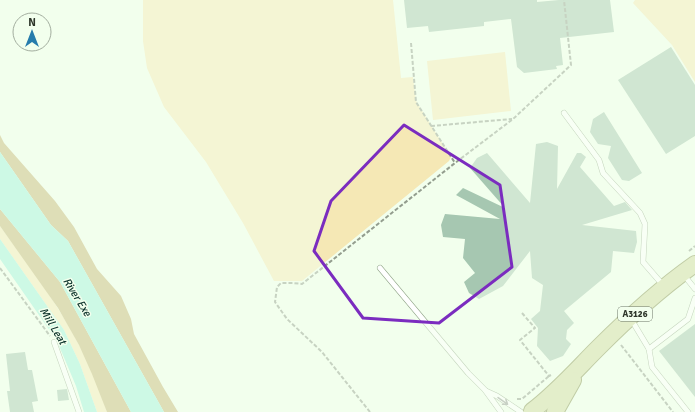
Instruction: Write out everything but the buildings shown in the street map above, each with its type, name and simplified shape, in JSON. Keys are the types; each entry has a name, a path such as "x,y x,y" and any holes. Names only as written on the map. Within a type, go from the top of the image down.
{"main road":[{"name":"A3126","path":"528,412 579,368 612,334 689,268"},
{"name":"A3126","path":"555,412 579,368"}],"lane":[{"path":"564,113 599,160 603,173 640,213 645,224 643,262 665,288"},
{"path":"380,268 468,373 485,390 501,412"},
{"path":"689,268 695,289"},
{"path":"649,349 688,319 695,298"},
{"path":"630,318 649,349 652,367 688,412"},
{"path":"54,342 79,412"},
{"path":"485,390 508,404 528,412"}],"path":[{"path":"370,412 322,352 287,319 275,302 278,287 281,283 302,284 513,119 571,65 564,0"},
{"path":"411,43 416,102 455,163"},
{"path":"431,126 513,119"},
{"path":"0,268 54,342"},
{"path":"522,312 534,328 520,340 549,376"},
{"path":"612,334 673,412"},
{"path":"508,404 513,398 522,398 555,371"}],"highlighted area":[{"path":"404,125 500,185 512,267 439,323 363,318 314,251 331,201"}],"shaded area":[{"path":"143,0 393,0 401,78 413,77 416,101 451,157 449,161 302,281 274,281 243,223 206,162 164,107 147,68 143,41"},
{"path":"635,0 695,0 695,82 672,45 633,3"},
{"path":"505,52 511,111 433,120 427,61"},
{"path":"0,135 4,143 55,201 74,227 97,269 121,296 131,319 134,334 178,412 164,412 68,241 51,225 0,152"},
{"path":"0,209 60,282 131,412 107,412 79,345 58,308 0,226"},
{"path":"0,226 32,269 62,314 88,362 107,412 97,412 80,364 64,330 0,239"}],"water":[{"name":"River Exe","path":"0,152 51,225 68,241 164,412 131,412 60,282 0,209"},
{"name":"Mill Leat","path":"0,239 64,330 80,364 97,412 84,412 76,386 57,341 0,259"}]}
